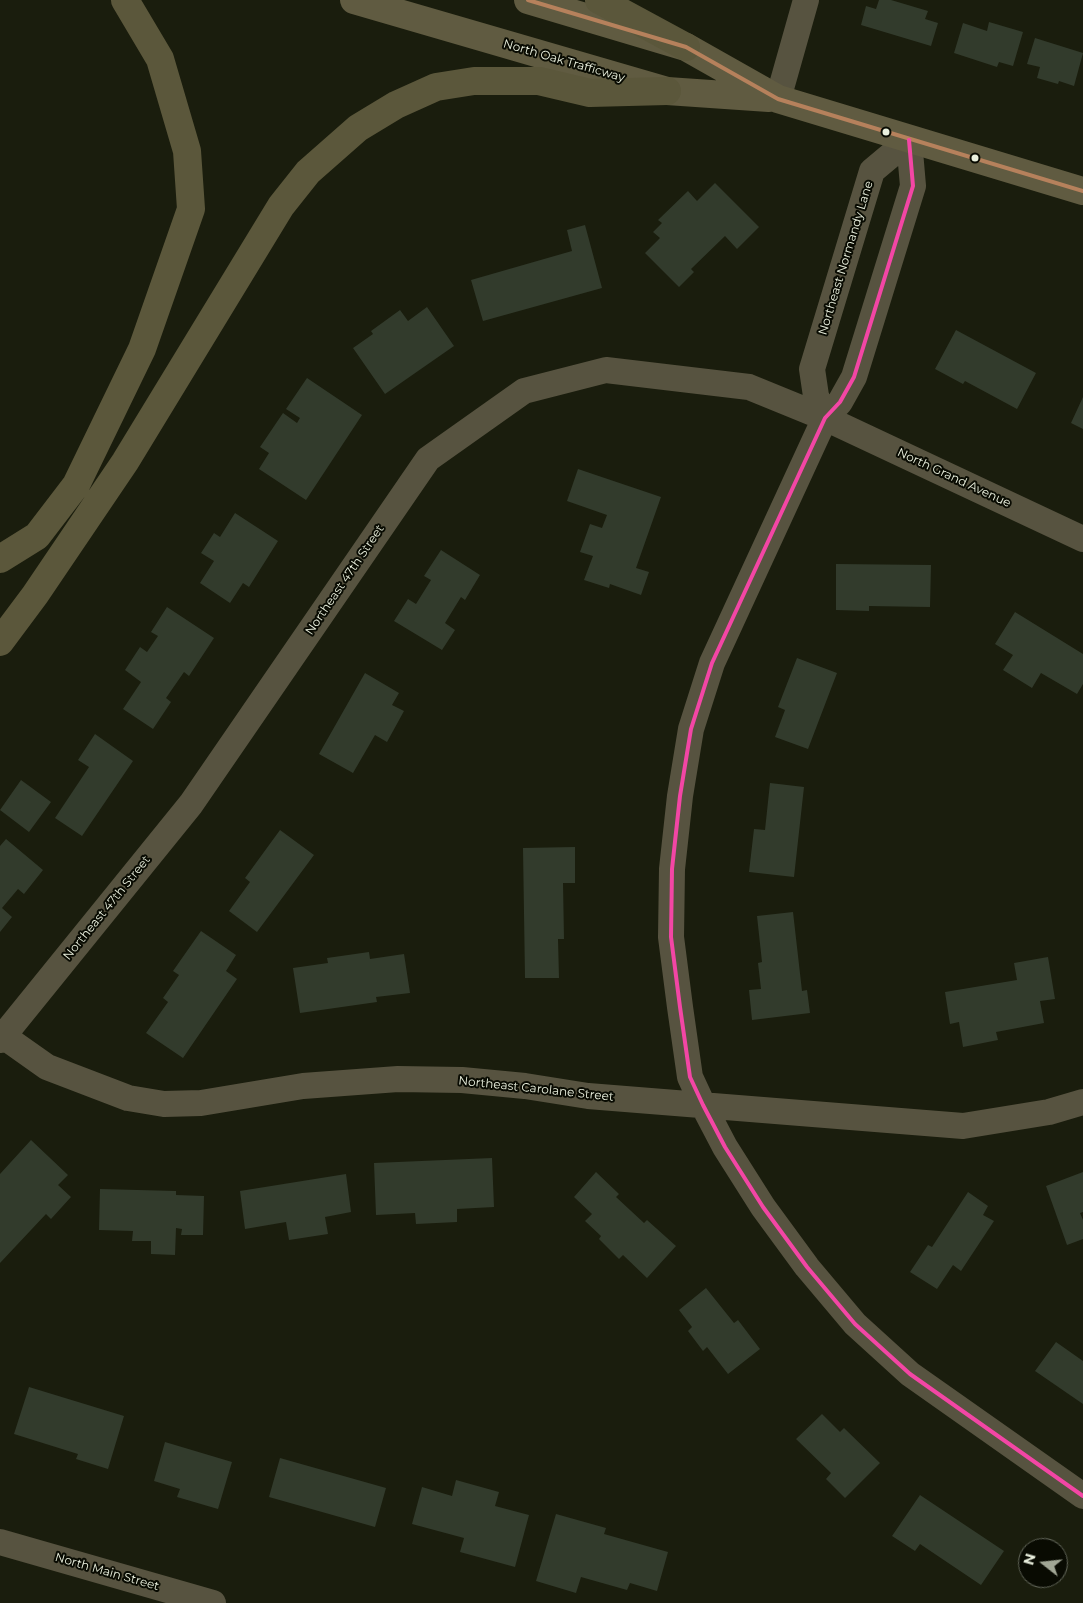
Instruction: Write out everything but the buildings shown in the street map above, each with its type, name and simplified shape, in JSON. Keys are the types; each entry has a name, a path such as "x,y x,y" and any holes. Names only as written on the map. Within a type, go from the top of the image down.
{"highway":[{"path":"0,559 37,536 76,485 142,349 191,209 187,151 160,59 125,0"},
{"path":"599,0 686,48"},
{"path":"0,642 35,595 125,462 280,206 308,172 358,128 396,105 436,87 474,80 539,81 590,93 667,91"}],"main road":[{"name":"North Oak Trafficway","path":"354,0 667,91 778,99"},
{"name":"North Oak Trafficway","path":"528,0 686,48 778,99 1083,191"}],"street":[{"path":"778,99 806,0"},
{"path":"909,140 913,186 854,377 840,402 825,418 712,663 691,729 680,796 672,869 671,937 690,1077 725,1147 763,1207 807,1267 855,1324 910,1374 1083,1496"},
{"name":"Northeast Normandy Lane","path":"825,418 816,396 812,369 866,190 872,171 909,140"},
{"name":"Northeast 47th Street","path":"2,1038 191,804 428,459 524,392 606,370 749,387 825,418"},
{"name":"North Grand Avenue","path":"825,418 1083,539"},
{"name":"Northeast Carolane Street","path":"2,1038 54,1070 128,1098 164,1104 201,1103 303,1086 398,1079 462,1080 525,1086 588,1096 963,1126 1050,1112 1083,1102"},
{"path":"664,1102 680,1089 689,1068"},
{"path":"725,1147 734,1126 755,1109"},
{"name":"North Main Street","path":"0,1542 213,1603"}],"transit line":[{"path":"528,0 686,47 778,99 1083,191"},
{"path":"909,140 913,186 854,377 840,402 825,418 712,663 691,729 680,796 672,869 671,937 690,1077 725,1147 763,1207 807,1267 855,1324 910,1374 1083,1496"}]}
